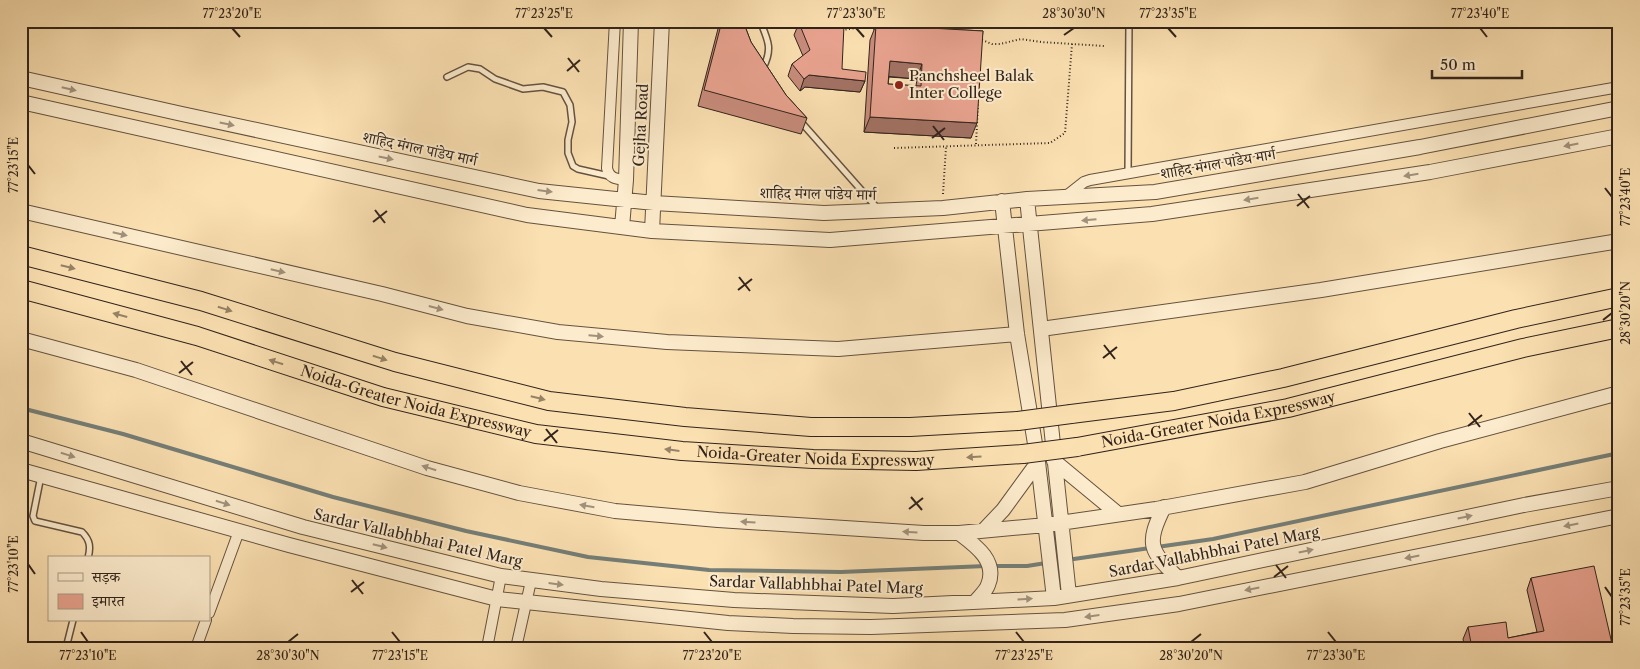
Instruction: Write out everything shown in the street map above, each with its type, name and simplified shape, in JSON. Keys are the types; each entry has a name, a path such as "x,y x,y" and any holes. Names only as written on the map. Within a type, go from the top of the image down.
{"highway":[{"name":"Noida-Greater Noida Expressway","path":"21,255 200,301 395,362 549,401 686,417 811,427 910,427 1018,421 1174,400 1283,378 1516,319 1619,297"},
{"name":"Noida-Greater Noida Expressway","path":"21,289 197,336 383,397 536,434 682,451 813,460 916,462 1030,458 1288,408 1523,348 1619,328"}],"street":[{"path":"615,21 607,168 610,176 626,180"},
{"name":"Gejha Road","path":"622,226 626,180 631,21"},
{"name":"Gejha Road","path":"652,231 662,21"},
{"name":"शाहिद मंगल पांडेय मार्ग","path":"21,78 540,191 654,203 824,213 943,208 1027,199 1155,192 1420,147 1619,108"},
{"path":"1065,197 1084,182 1128,173 1619,87"},
{"path":"21,102 527,215 652,231 830,240 1152,214 1401,177 1619,136"},
{"path":"1027,199 1069,595"},
{"path":"1002,201 1030,458 1046,525 1054,598"},
{"path":"21,211 382,294 467,316 558,332 667,342 838,349 1017,334"},
{"path":"1041,329 1321,290 1619,241"},
{"path":"21,339 136,370 427,468 519,493 615,511 718,520 924,533 1046,525 1164,508 1305,482 1440,441 1619,393"},
{"name":"Sardar Vallabhbhai Patel Marg","path":"21,441 303,527 502,576 601,590 734,600 893,606 1054,598 1178,578 1524,505 1619,488"},
{"path":"984,530 1003,510 1030,458"},
{"path":"1054,461 1118,514"},
{"path":"21,470 430,583 497,599 728,623 793,626 871,627 1065,620 1179,604 1619,516"},
{"path":"1164,508 1154,527 1152,542 1160,560 1178,578"},
{"path":"210,610 239,531"},
{"path":"959,532 980,548 988,562 990,580 976,602"},
{"path":"487,648 502,576"},
{"path":"516,648 531,581"},
{"path":"196,648 205,622"}],"lane":[{"path":"760,21 770,54 763,68"},
{"path":"1128,173 1129,21"},
{"path":"758,60 768,75"},
{"path":"447,77 471,67 480,69 495,79 523,89 542,87 563,92 570,105 572,122 568,140 568,153 573,166 578,169 610,176"},
{"path":"796,116 880,211"},
{"path":"41,475 33,516 35,521 82,532 90,544 88,556"},
{"path":"66,648 72,622"}],"path":[{"path":"764,30 790,22 802,28"},
{"path":"839,31 851,27 864,26 882,31"},
{"path":"980,39 992,44 1021,39 1104,46"},
{"path":"894,148 1050,143 1065,133 1072,44"},
{"path":"976,146 978,97"},
{"path":"943,208 946,147"}],"building":[{"path":"722,21 743,21 751,42 786,95 807,118 704,90"},
{"path":"799,23 844,25 842,69 866,72 865,81 809,75 804,79 792,64 810,50"},
{"path":"876,25 983,31 977,123 870,117","holes":["890,61 922,64 921,86 888,84"]},
{"path":"1594,566 1613,648 1472,648 1468,627 1506,622 1508,638 1544,631 1531,578"},
{"path":"1444,644 1445,648 1424,648"}],"waterway":[{"path":"21,408 123,434 333,497 466,531 588,557 709,570 841,572 986,566"},
{"path":"1157,547 1213,539 1619,453"},
{"path":"1053,562 1150,548"},
{"path":"993,566 1027,566 1046,563"}],"place":[{"name":"Panchsheel Balak Inter College","path":"899,85"}]}
